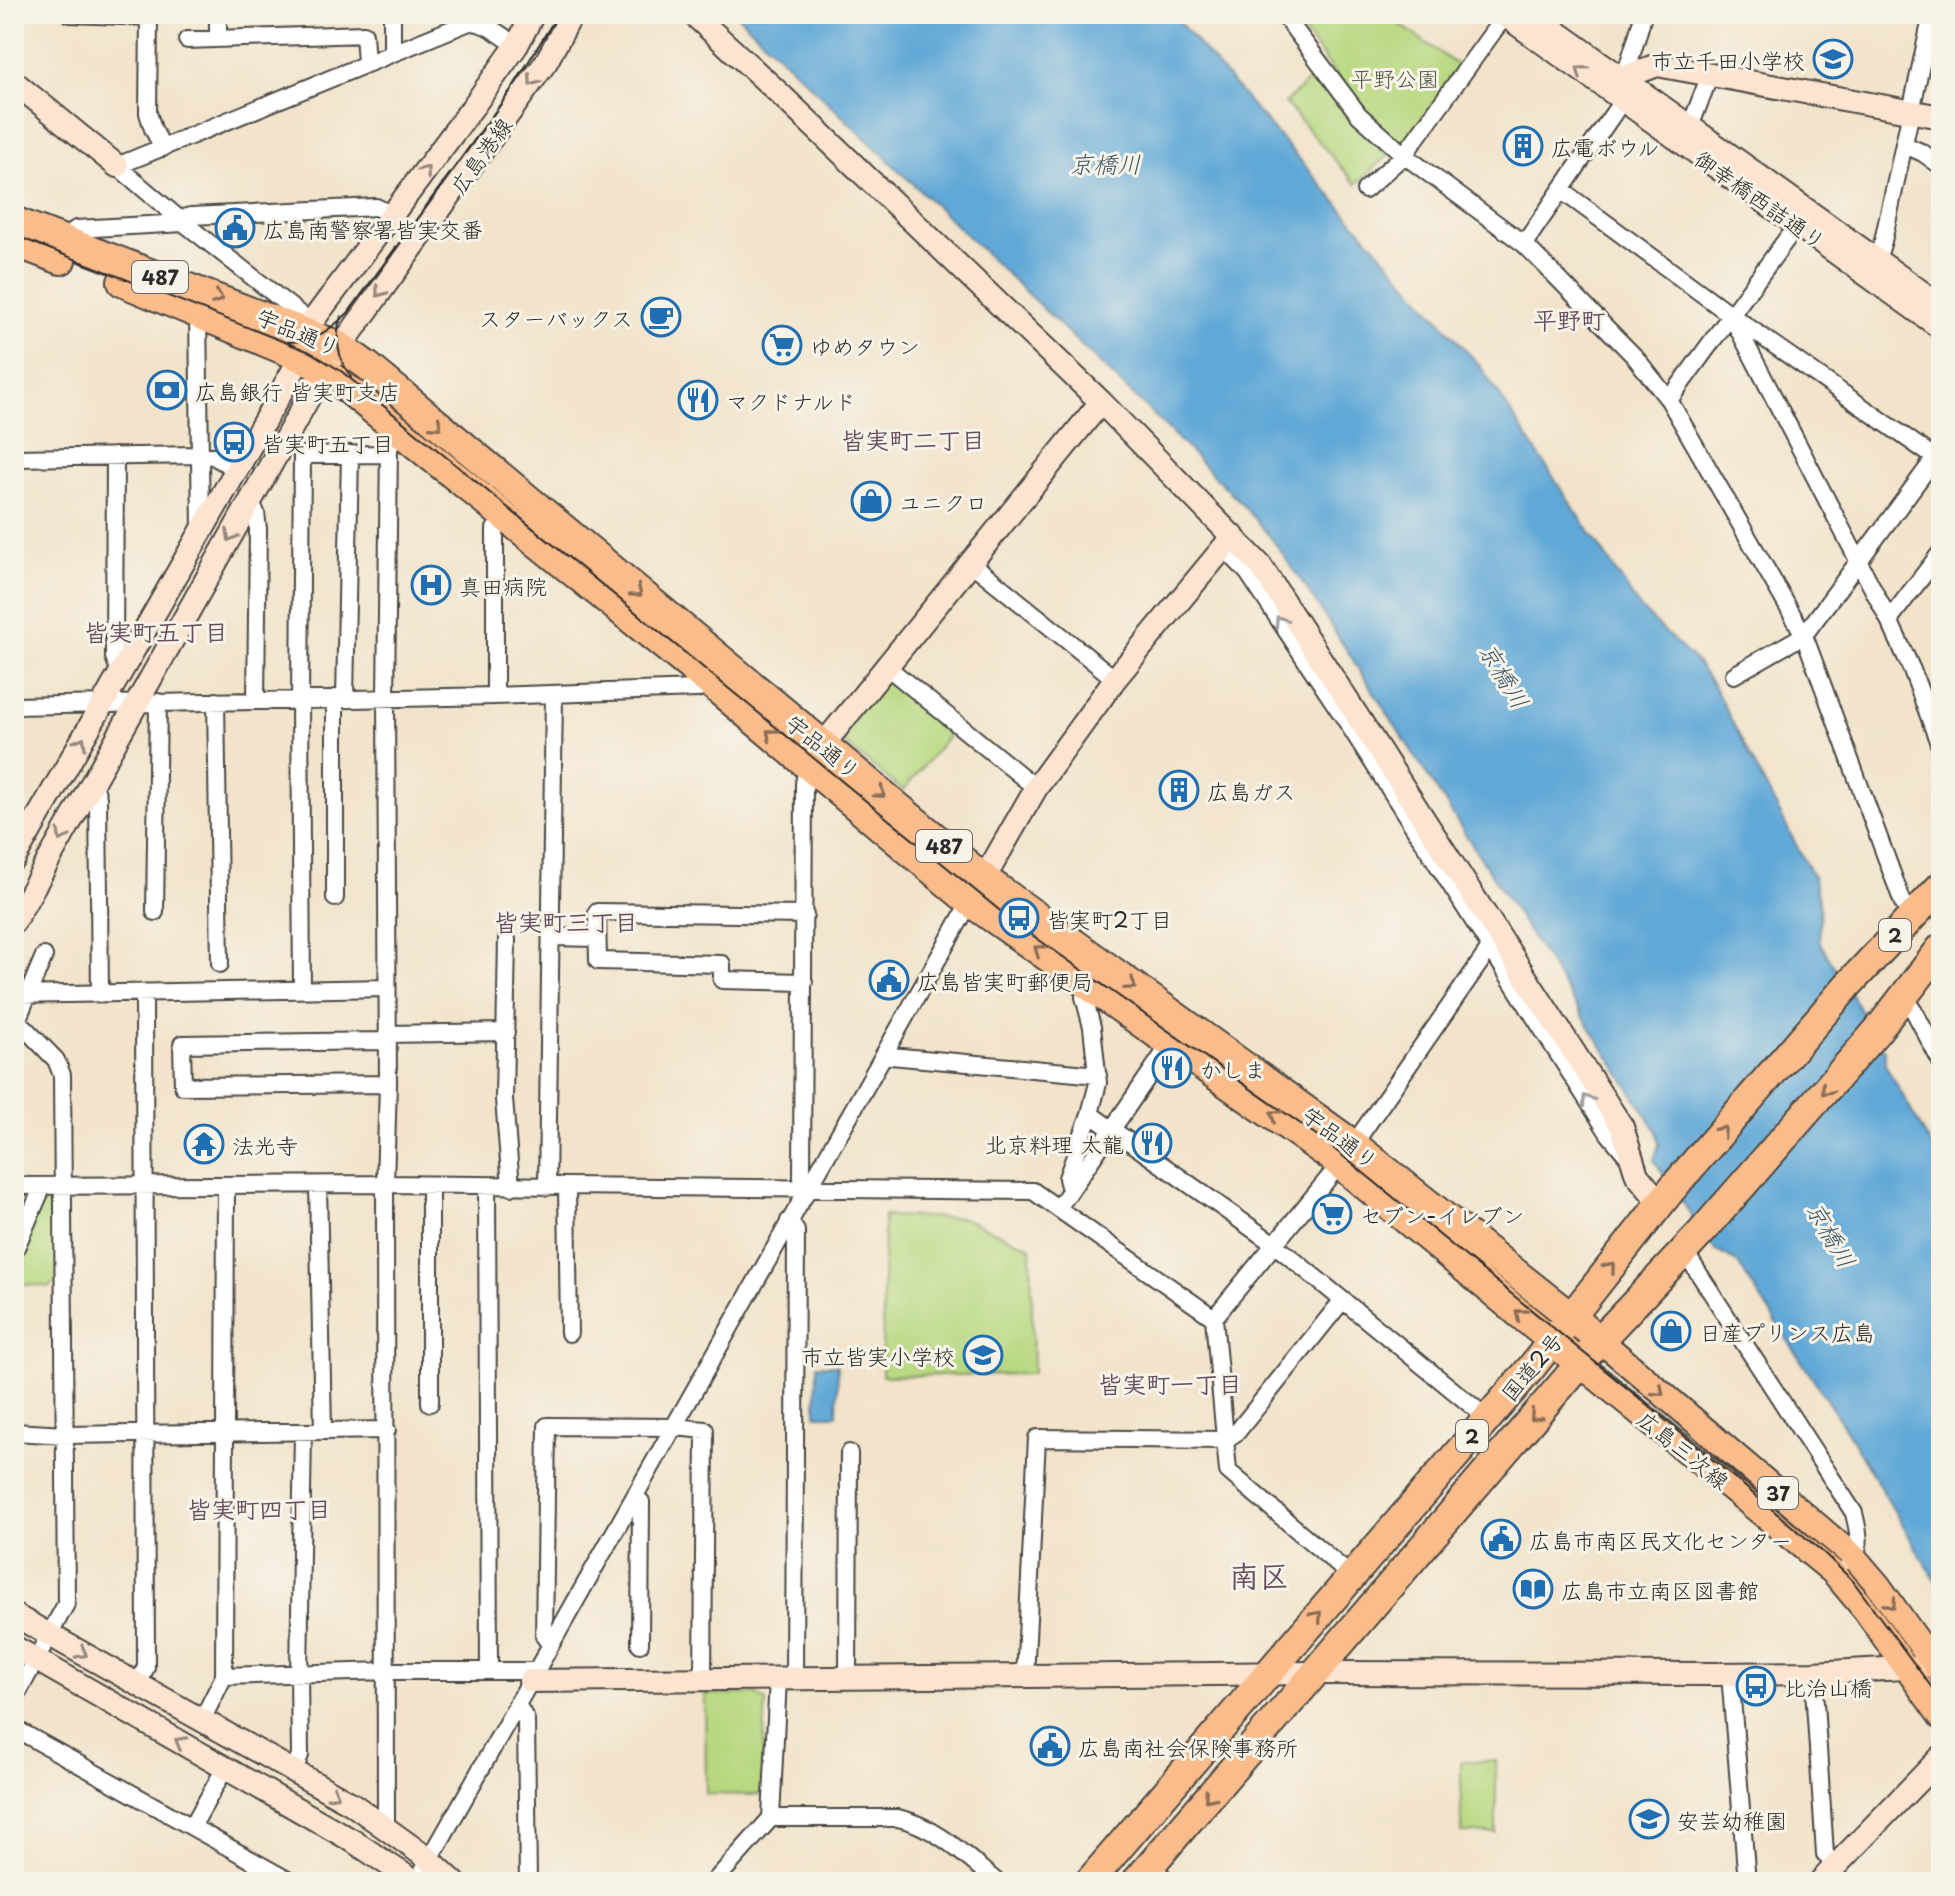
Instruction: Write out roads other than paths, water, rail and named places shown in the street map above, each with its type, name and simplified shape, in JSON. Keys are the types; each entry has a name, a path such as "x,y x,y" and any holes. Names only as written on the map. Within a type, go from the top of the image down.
{"highway":[{"name":"宇品通り","path":"14,221 310,345 396,443 506,516 710,683 814,755"},
{"name":"宇品通り","path":"14,242 198,314 310,345 340,346 369,367 814,755 1090,986 1178,1033"},
{"name":"国道2号","path":"1089,1882 1553,1342 1666,1197 1848,985 1941,886"},
{"name":"宇品通り","path":"977,890 1347,1154 1600,1340"},
{"name":"国道2号","path":"1152,1877 1314,1673 1600,1340 1692,1242 1877,1031 1941,948"},
{"name":"宇品通り","path":"1347,1154 1580,1364"}],"main road":[{"name":"広島三次線","path":"1600,1340 1854,1557 1878,1585 1938,1670"},
{"name":"広島三次線","path":"1580,1364 1834,1573 1865,1610 1941,1717"}],"street":[{"path":"70,14 149,17 148,113 163,148"},
{"path":"218,14 218,39"},
{"path":"392,14 392,52"},
{"name":"広島港線","path":"310,345 392,215 517,45 533,14"},
{"name":"広島港線","path":"340,346 546,62 572,14"},
{"path":"693,14 1101,402 1229,541 1260,565 1614,1114 1630,1146 1637,1175 1666,1197"},
{"path":"1283,14 1348,103 1378,134 1524,244 1635,357 1669,400 1804,635 1903,903 1913,916"},
{"path":"1365,190 1404,155 1505,14"},
{"name":"御幸橋西詰通り","path":"1505,14 1622,101 1803,217"},
{"name":"御幸橋西詰通り","path":"1532,14 1690,127 1872,268 1941,328"},
{"path":"1524,244 1622,101 1623,78 1637,42 1643,14"},
{"path":"1872,268 1905,145 1932,14"},
{"path":"117,166 469,22 486,26 517,45"},
{"path":"187,40 364,34 366,63"},
{"path":"1623,78 1657,65 1941,117"},
{"path":"1690,127 1710,75"},
{"path":"14,82 182,221 310,345"},
{"path":"1905,145 1941,166"},
{"path":"1561,190 1731,315 1939,456 1857,560 1804,635 1734,675"},
{"path":"65,241 76,229 182,221 191,216 376,207 392,215"},
{"path":"1669,400 1803,217"},
{"name":"御幸橋西詰通り","path":"1872,268 1941,306"},
{"path":"198,314 201,532"},
{"path":"1731,315 1889,620 1912,670 1941,749"},
{"path":"14,859 310,345"},
{"path":"14,922 93,780 148,702 251,501 310,345"},
{"path":"807,1188 802,1178 804,784 814,755 1101,402"},
{"path":"302,990 302,455 350,454 396,443 386,697 386,1829"},
{"path":"335,898 350,454"},
{"path":"14,458 199,455 213,456 236,469"},
{"path":"115,456 114,657 120,673"},
{"path":"251,501 258,529 256,700"},
{"path":"495,696 495,529 506,516"},
{"path":"14,1647 353,1841 416,1882 1036,788 1115,679 1229,541"},
{"path":"1229,541 1609,1134 1633,1162"},
{"path":"1889,620 1941,552"},
{"path":"971,563 1115,679"},
{"path":"886,666 1036,788"},
{"path":"14,706 554,695 697,689 710,683"},
{"path":"547,1187 554,695"},
{"path":"216,701 220,964"},
{"path":"148,702 155,912"},
{"path":"93,780 98,798 100,994"},
{"path":"804,982 722,980 722,964 598,961 597,912 805,915"},
{"path":"551,937 597,938"},
{"path":"507,939 504,1099 511,1187"},
{"path":"1351,1576 1228,1471 1214,1318 1347,1154 1490,948"},
{"path":"14,1700 66,1604 62,1075 56,1060 15,1022 21,995 44,956"},
{"path":"1070,1190 1067,1178 1090,1114 1098,1075 1092,1027 1084,997 1090,986"},
{"path":"21,995 387,988"},
{"path":"138,1684 146,1667 144,994"},
{"path":"1904,999 1914,1011 1941,1062"},
{"path":"388,1084 183,1086 182,1044 506,1032"},
{"path":"1059,1207 1110,1128 1178,1033"},
{"path":"886,1052 891,1056 1098,1075"},
{"path":"1090,1114 1274,1244 1487,1418"},
{"path":"14,1186 385,1184 1033,1191 1214,1318"},
{"path":"202,1720 224,1676 226,1185"},
{"path":"318,1185 323,1431"},
{"path":"14,1252 43,1186"},
{"path":"430,1186 430,1403"},
{"path":"487,1187 489,1671"},
{"path":"567,1187 569,1333"},
{"path":"714,1882 771,1818 786,1679 796,1231 789,1221"},
{"path":"1692,1242 1854,1513 1860,1543 1854,1557 1834,1573"},
{"path":"1025,1678 1037,1438 1225,1440 1237,1432 1342,1301"},
{"path":"550,1644 544,1636 547,1426 705,1430 703,1680"},
{"path":"15,1435 387,1430"},
{"path":"294,1771 300,1755 303,1432"},
{"path":"848,1678 849,1453"},
{"path":"634,1498 641,1502 640,1644"},
{"path":"14,1615 352,1804 430,1860 454,1882"},
{"path":"224,1676 489,1671 532,1676 703,1680 1938,1670"},
{"path":"1813,1673 1827,1874"},
{"path":"1730,1674 1747,1882"},
{"path":"517,1704 526,1720 528,1882"},
{"path":"14,1728 291,1882"},
{"path":"1827,1874 1941,1757"},
{"path":"192,1827 225,1768"},
{"path":"771,1818 898,1818 918,1823 937,1833 997,1882"}],"water":[{"name":"京橋川","path":"736,14 1172,14 1480,366 1640,608 1696,662 1714,687 1813,877 1819,898 1820,943 1885,1051 1885,1064 1941,1163 1941,1590 1848,1433 1737,1262 1715,1250 1654,1160 1659,1144 1657,1131 1272,539 1162,423"},
{"path":"817,1365 838,1365 837,1415 816,1415"}],"tram line":[{"path":"288,342 321,334 348,313 513,87 558,14"},
{"path":"14,235 310,352 341,371 1015,923 1322,1139 1644,1402 1824,1553 1853,1581 1941,1700"},
{"path":"341,316 338,348 351,377"}],"place":[{"name":"市立千田小学校","path":"1833,59"},
{"name":"広電ボウル","path":"1523,146"},
{"name":"広島南警察署皆実交番","path":"235,228"},
{"name":"スターバックス","path":"661,317"},
{"name":"ゆめタウン","path":"782,345"},
{"name":"広島銀行 皆実町支店","path":"167,390"},
{"name":"マクドナルド","path":"698,400"},
{"name":"皆実町五丁目","path":"234,442"},
{"name":"ユニクロ","path":"871,501"},
{"name":"真田病院","path":"431,585"},
{"name":"広島ガス","path":"1179,790"},
{"name":"皆実町2丁目","path":"1019,918"},
{"name":"広島皆実町郵便局","path":"889,980"},
{"name":"かしま","path":"1172,1068"},
{"name":"北京料理 太龍","path":"1152,1143"},
{"name":"法光寺","path":"204,1144"},
{"name":"セブン-イレブン","path":"1332,1214"},
{"name":"日産プリンス広島","path":"1671,1331"},
{"name":"市立皆実小学校","path":"983,1355"},
{"name":"広島市南区民文化センター","path":"1501,1539"},
{"name":"広島市立南区図書館","path":"1533,1589"},
{"name":"比治山橋","path":"1756,1686"},
{"name":"広島南社会保険事務所","path":"1050,1746"},
{"name":"安芸幼稚園","path":"1649,1819"}],"district":[{"name":"平野町","path":"1569,319"},
{"name":"皆実町二丁目","path":"913,439"},
{"name":"皆実町五丁目","path":"156,631"},
{"name":"皆実町三丁目","path":"566,921"},
{"name":"皆実町一丁目","path":"1170,1383"},
{"name":"皆実町四丁目","path":"259,1508"},
{"name":"南区","path":"1259,1574"}],"park label":[{"name":"平野公園","path":"1395,77"}]}
